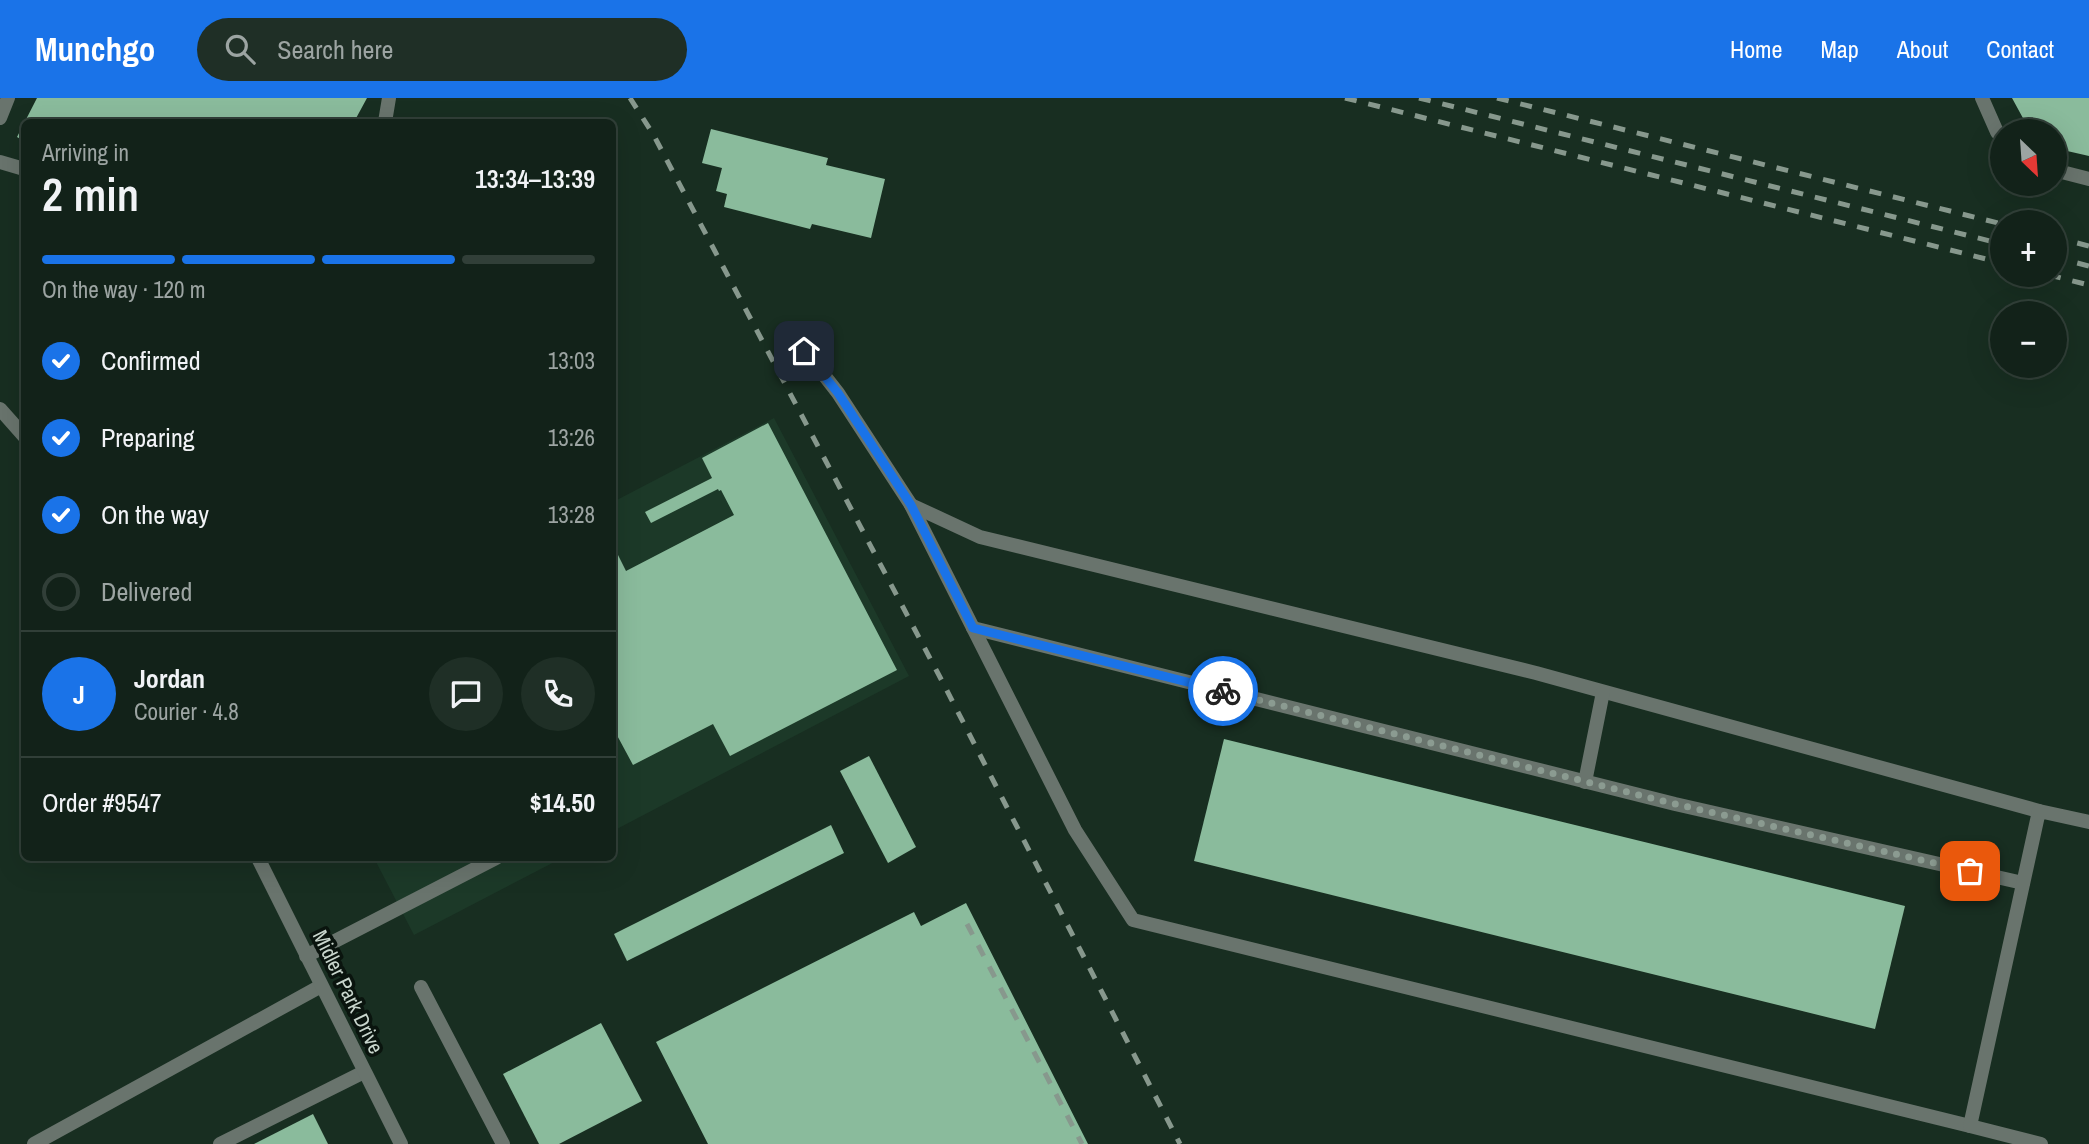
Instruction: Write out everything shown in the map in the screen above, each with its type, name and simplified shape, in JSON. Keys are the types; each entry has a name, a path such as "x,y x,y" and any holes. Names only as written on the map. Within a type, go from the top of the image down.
{"street":[{"path":"0,118 8,98"},
{"path":"386,119 389,98"},
{"path":"1982,98 1991,119"},
{"path":"0,162 21,168"},
{"path":"2067,173 2089,179"},
{"path":"788,329 838,393 911,505 1074,830 1133,920 2041,1144"},
{"path":"0,409 21,433"},
{"path":"911,505 980,537 1536,673 2039,811 2089,822"},
{"path":"973,628 1675,804 2023,883"},
{"path":"1585,782 1603,692"},
{"path":"1970,1126 2039,811"},
{"name":"Midler Park Drive","path":"259,861 401,1144"},
{"path":"306,956 490,861"},
{"path":"34,1144 321,986"},
{"path":"421,987 503,1144"},
{"path":"220,1144 364,1072"}],"shaded area":[{"path":"774,418 909,676 616,829 616,500"},
{"path":"376,861 556,861 414,935"}],"building":[{"path":"37,98 367,98 356,119 26,119"},
{"path":"2012,98 2089,98 2089,156 2067,151 2067,119 2023,119"},
{"path":"711,129 828,158 826,165 885,179 871,238 812,224 810,229 724,207 727,194 716,191 722,168 702,163"},
{"path":"768,423 897,670 730,756 713,724 633,765 616,733 616,556 618,555 626,571 734,515 718,489 651,523 645,512 712,478 702,458"},
{"path":"1224,739 1905,906 1875,1029 1194,861"},
{"path":"869,756 916,847 888,863 840,771"},
{"path":"831,825 844,853 627,961 614,934"},
{"path":"966,903 1088,1144 708,1144 656,1042 914,912 921,926"},
{"path":"601,1023 642,1101 559,1144 539,1144 503,1074"},
{"path":"313,1114 328,1144 254,1144"}],"railway":[{"path":"630,98 653,134 942,681 1180,1144"},
{"path":"1345,98 1990,260"},
{"path":"1419,98 1990,241"},
{"path":"1497,98 1990,221"},
{"path":"2067,240 2089,246"},
{"path":"2067,260 2089,266"},
{"path":"2067,280 2089,285"},
{"path":"967,924 1082,1144"}],"way so far":[{"path":"1223,691 1675,804 1970,871"}],"route":[{"path":"804,351 838,393 911,505 973,628 1223,691"}]}
